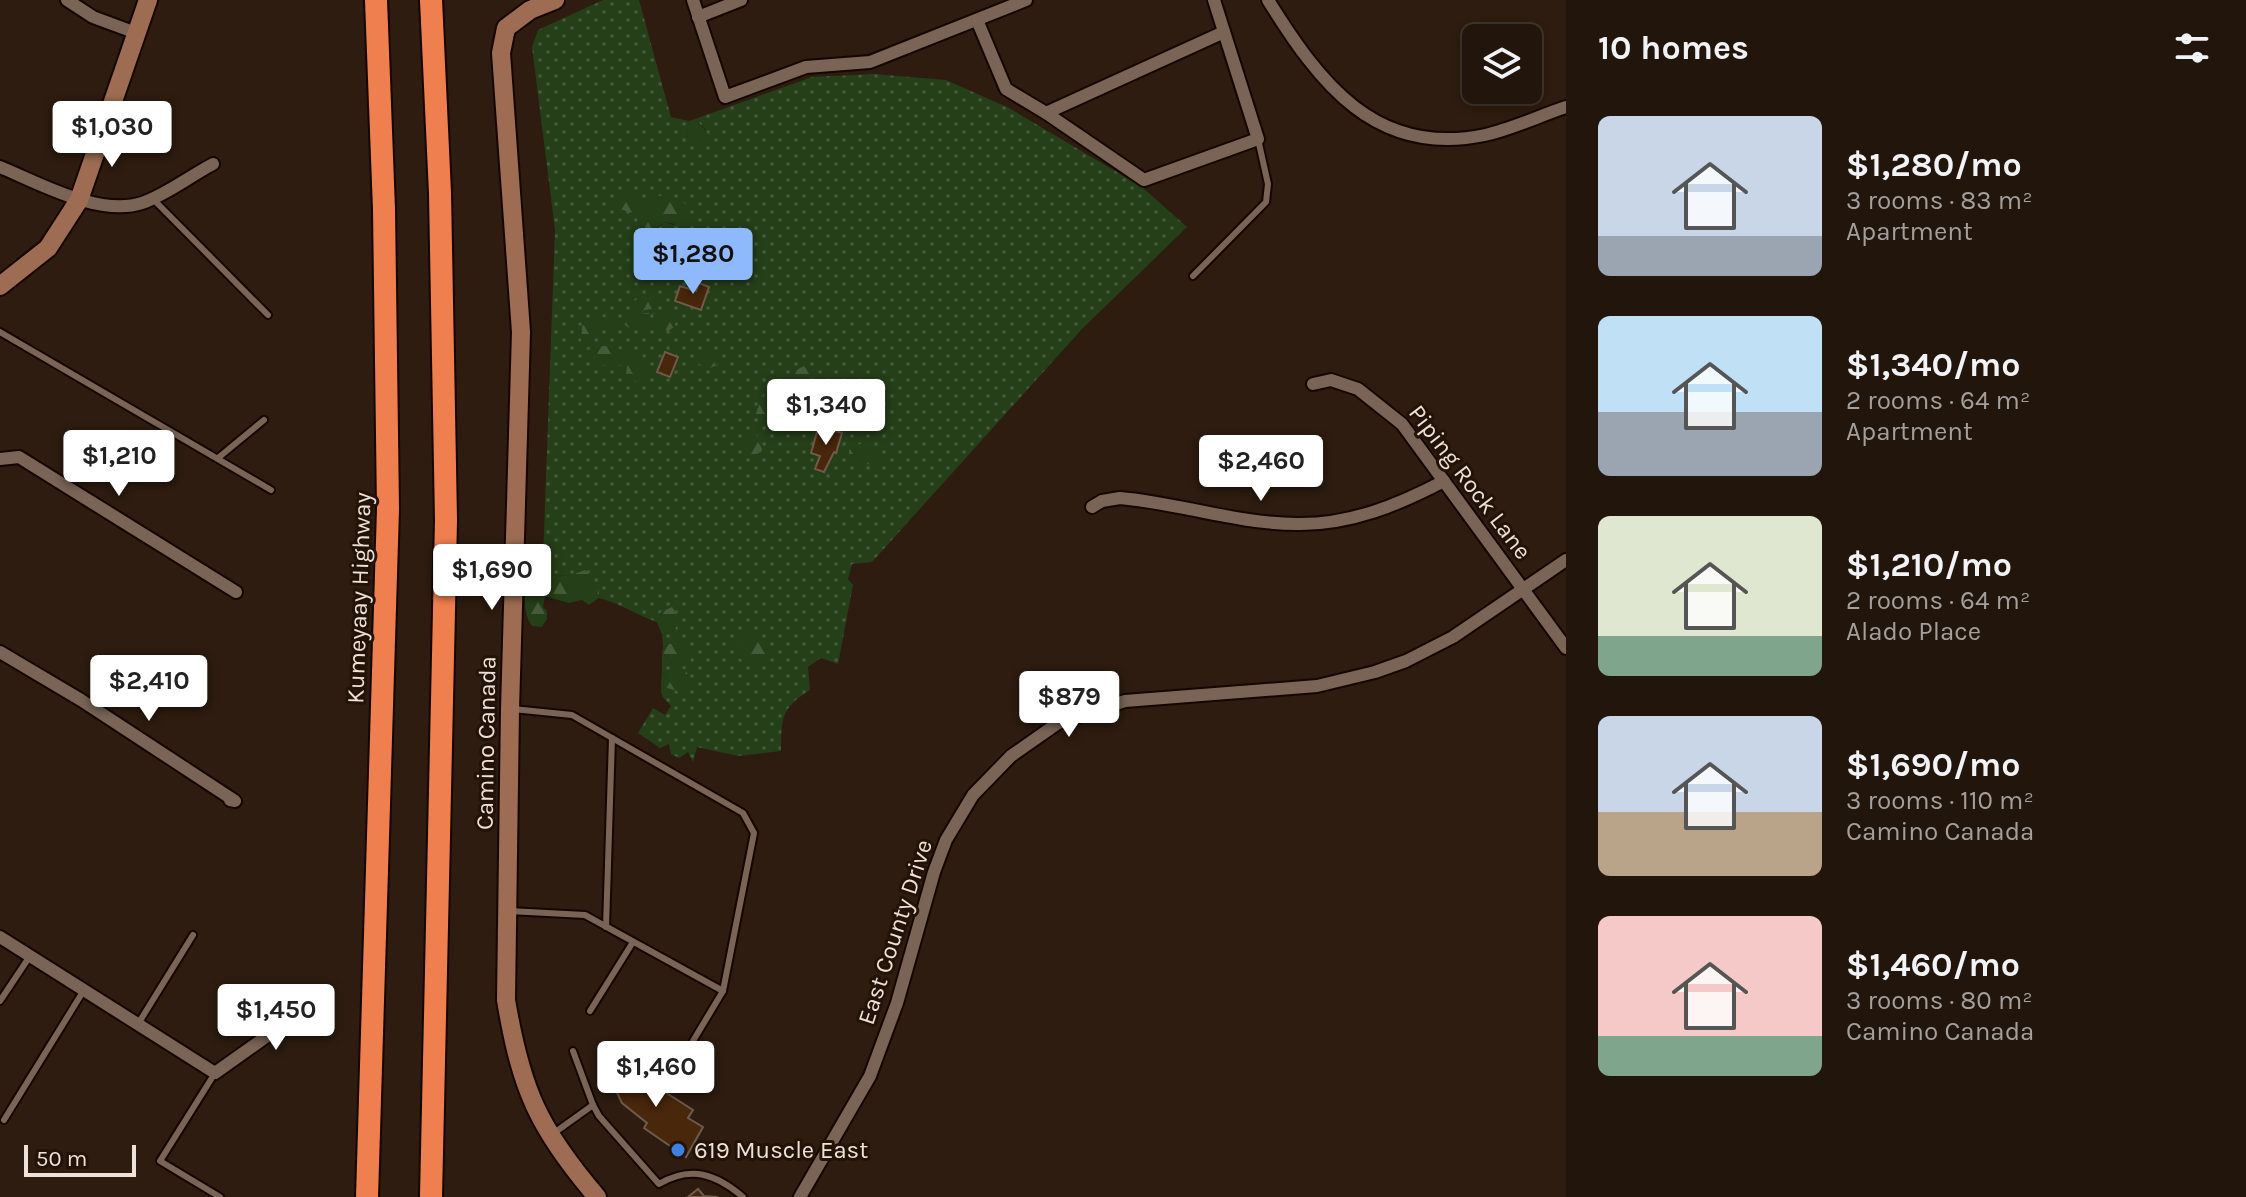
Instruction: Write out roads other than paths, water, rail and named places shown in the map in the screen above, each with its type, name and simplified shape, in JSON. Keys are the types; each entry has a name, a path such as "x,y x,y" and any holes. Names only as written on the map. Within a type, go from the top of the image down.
{"highway":[{"name":"Kumeyaay Highway","path":"367,1197 388,509 384,209 376,0"},
{"path":"431,0 440,193 446,520 431,1197"},
{"path":"360,1197 368,1167"}],"street":[{"path":"67,0 93,17 136,33"},
{"path":"0,286 48,248 79,200 148,0"},
{"name":"Camino Canada","path":"555,0 530,10 506,28 501,53 521,332 510,709 506,1000 513,1045 527,1092 549,1137 597,1197"},
{"path":"693,0 725,97 806,67 870,62 1026,0"},
{"path":"698,17 741,0"},
{"path":"977,20 1006,89 1144,180 1258,139 1214,0"},
{"path":"1268,0 1334,92 1362,114 1398,131 1429,137 1468,138 1566,107"},
{"path":"1046,113 1224,32"},
{"path":"0,167 79,200 114,206 141,204 213,164"},
{"name":"Piping Rock Lane","path":"1313,384 1331,380 1344,383 1373,399 1402,424 1566,648"},
{"path":"0,459 19,457 236,592"},
{"path":"1092,507 1102,501 1120,498 1263,521 1307,524 1378,512 1444,481"},
{"name":"East County Drive","path":"800,1197 870,1076 897,1003 946,840 973,795 1011,756 1058,723 1125,701 1317,686 1375,672 1406,661 1453,637 1566,560"},
{"path":"0,652 81,700 235,801 230,800"},
{"path":"0,937 215,1073 315,1002"}],"lane":[{"path":"1193,276 1266,202 1268,184 1258,139"},
{"path":"152,198 268,315"},
{"path":"0,332 271,490"},
{"path":"218,458 264,420"},
{"path":"510,709 572,715 743,813 754,833 723,991 681,1061"},
{"path":"606,927 612,738"},
{"path":"506,911 585,915 723,991"},
{"path":"138,1024 193,935"},
{"path":"590,1011 633,942"},
{"path":"0,1001 30,956"},
{"path":"4,1120 84,990"},
{"path":"573,1051 599,1116 659,1184 675,1174 696,1172 728,1185 743,1197"},
{"path":"215,1073 160,1161 220,1197"},
{"path":"549,1137 593,1105"}],"place":[{"name":"619 Muscle East","path":"678,1150"}]}
